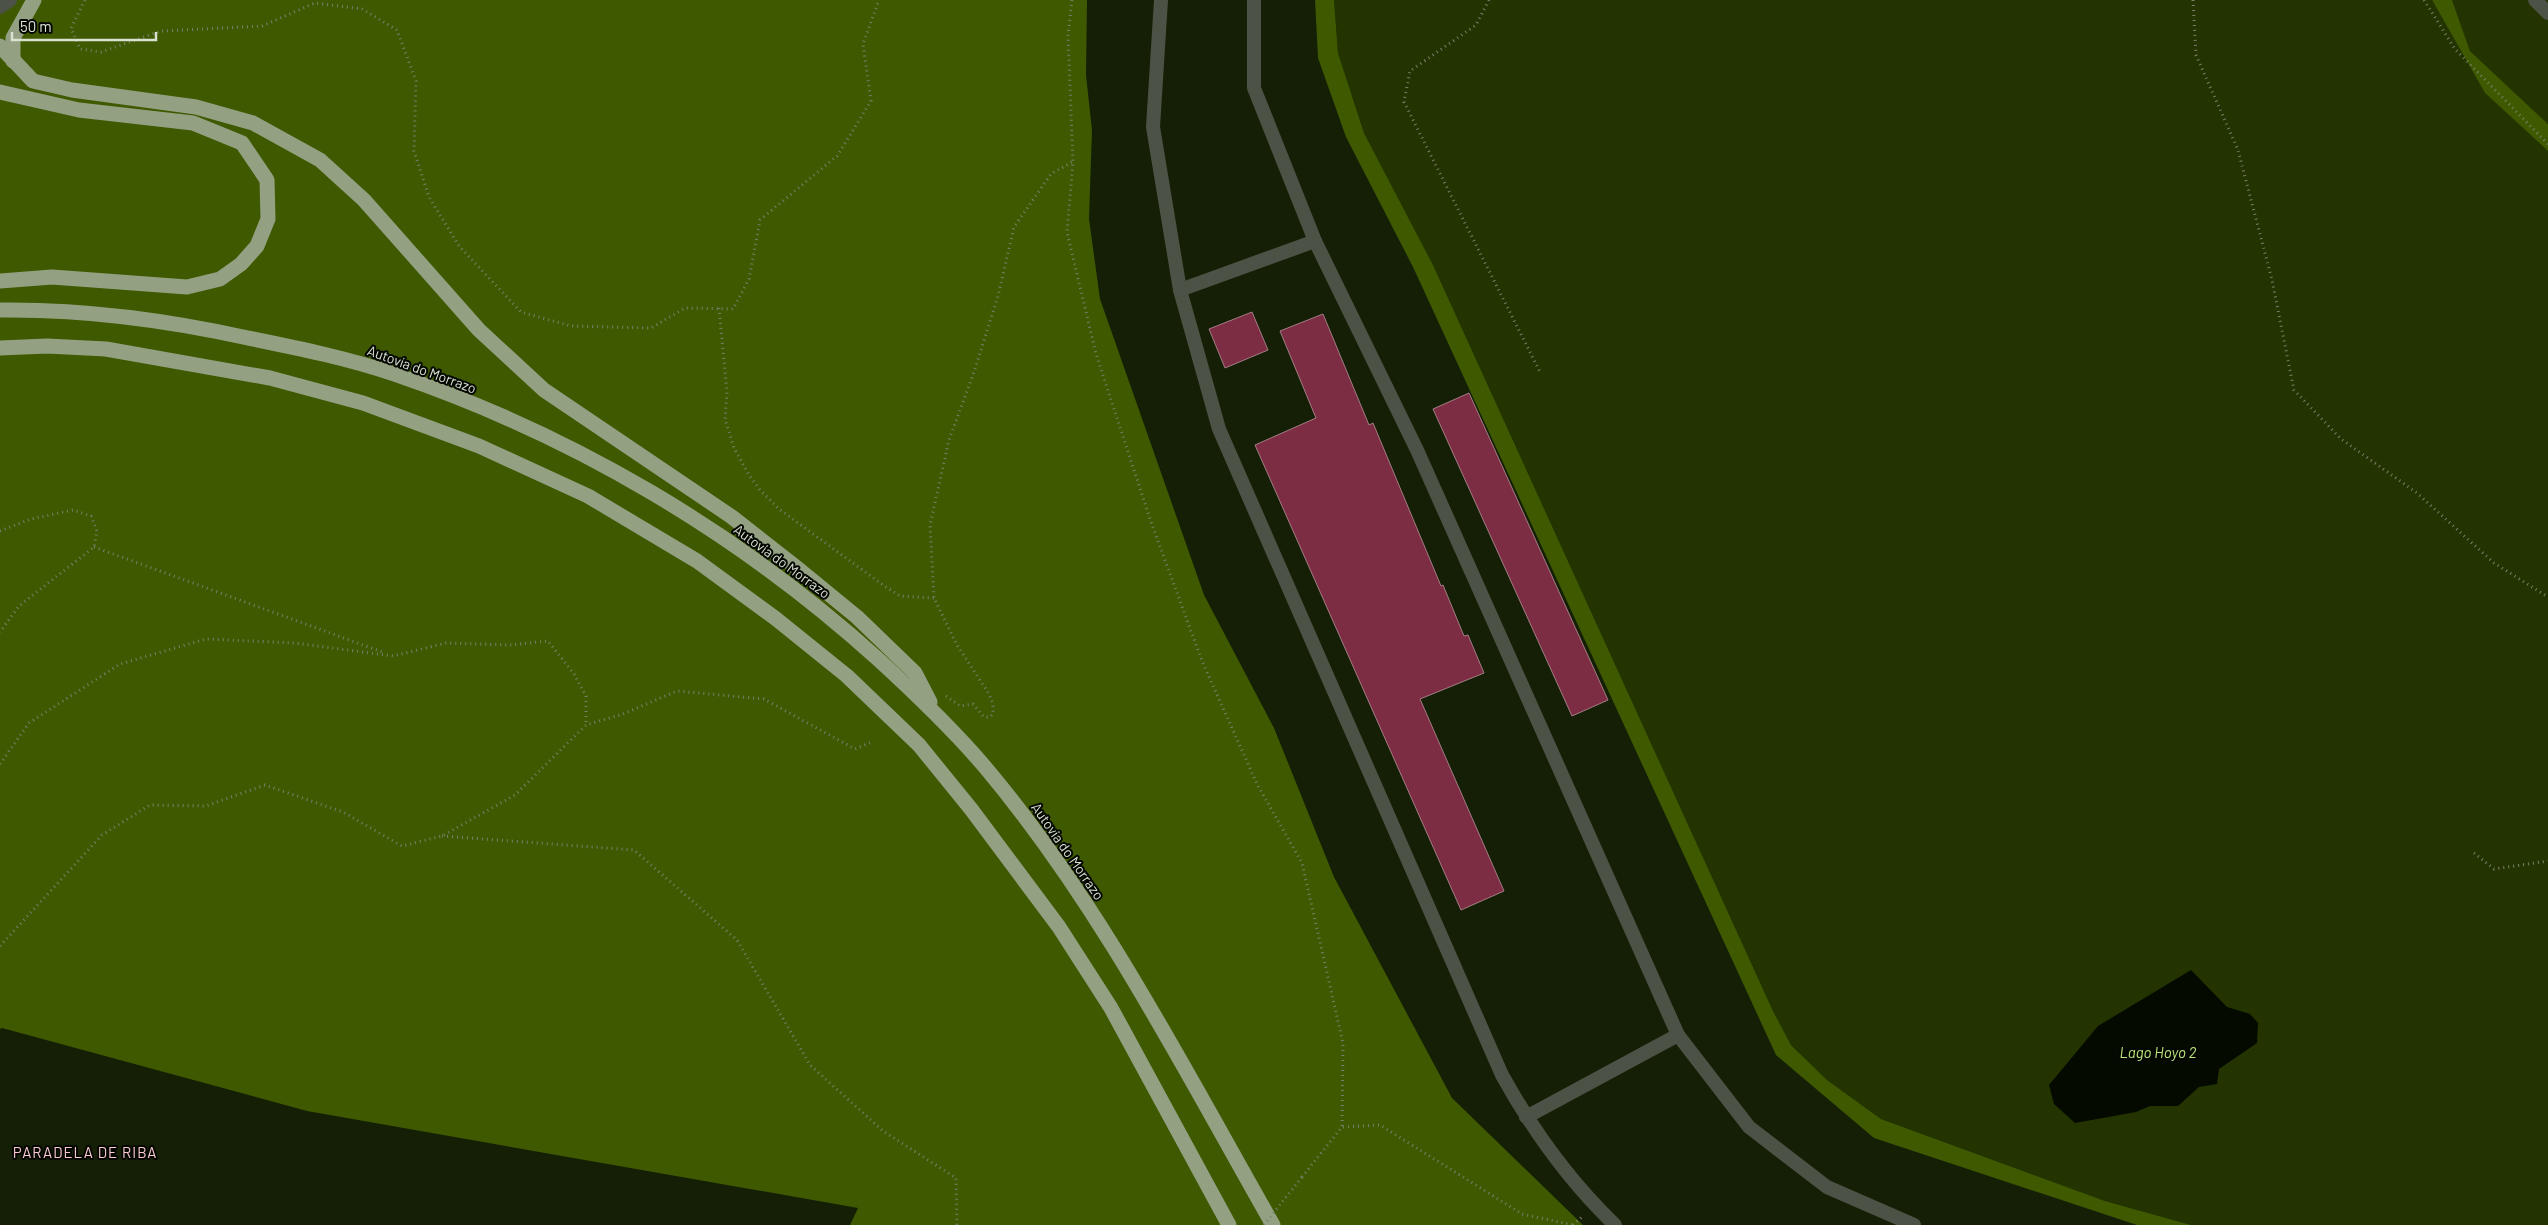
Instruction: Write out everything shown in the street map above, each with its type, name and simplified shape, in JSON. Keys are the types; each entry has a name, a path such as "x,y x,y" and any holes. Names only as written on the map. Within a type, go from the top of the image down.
{"highway":[{"path":"13,61 13,38 34,0"},
{"path":"0,46 33,81 72,90 196,107 253,123 320,160 364,200 479,330 544,390 732,517 812,580 857,617 915,673 934,710"},
{"path":"0,92 79,110 193,123 242,143 267,180 268,219 257,246 241,264 220,279 187,287 52,276 0,281"},
{"name":"Autovía do Morrazo","path":"0,310 76,312 164,322 224,332 328,354 391,373 464,400 568,446 641,486 700,522 787,582 844,628 934,710 991,774 1031,825 1084,900 1134,981 1273,1225"},
{"path":"0,348 47,346 116,350 270,378 363,404 479,446 588,496 697,562 775,618 848,676 919,745 971,809 1059,927 1111,1008 1229,1225"}],"street":[{"path":"0,7 10,0"},
{"path":"1162,0 1153,127 1180,290 1219,429 1502,1075 1526,1117 1595,1206 1615,1225"},
{"path":"1254,0 1254,88 1315,241 1418,450 1678,1035 1749,1127 1827,1187 1914,1225"},
{"path":"2535,0 2548,13"},
{"path":"1180,290 1315,241"},
{"path":"1526,1117 1678,1035"}],"path":[{"path":"85,0 71,28 80,49 101,52 161,31 262,26 316,3 362,9 397,30 416,81 414,150 429,197 459,246 521,312 571,326 650,328 684,308 733,309 749,279 760,220 837,156 870,102 863,44 879,0"},
{"path":"1072,0 1068,35 1072,162 1067,232 1096,354 1151,522 1202,661 1257,784 1302,863 1343,1043 1342,1127 1264,1225"},
{"path":"1489,0 1476,25 1410,71 1404,102 1541,374"},
{"path":"2193,0 2196,55 2238,150 2272,280 2294,390 2341,439 2417,493 2494,563 2548,597"},
{"path":"2424,0 2455,49 2548,144"},
{"path":"943,694 960,706 973,704 984,717 990,717 992,714 993,704 988,694 957,645 934,598 930,525 949,440 974,372 998,296 1014,227 1051,174 1072,162"},
{"path":"719,308 727,392 724,419 734,448 760,490 780,509 882,586 900,596 934,598"},
{"path":"0,530 31,519 73,510 91,516 97,530 94,547 19,606 0,632"},
{"path":"94,547 393,656"},
{"path":"0,764 30,723 120,664 206,639 295,643 393,656 446,643 510,645 548,641 574,674 586,696 586,725"},
{"path":"0,946 102,835 150,805 206,806 265,785 343,812 402,846 442,836 514,795 586,725 623,714 678,690 764,699 855,749 872,742"},
{"path":"442,836 634,850 737,940 810,1065 883,1131 956,1178 957,1225"},
{"path":"2474,853 2494,868 2548,861"},
{"path":"1342,1127 1380,1125 1522,1214 1573,1225"}],"green space":[{"path":"0,0 1087,0 1086,75 1092,130 1089,219 1100,299 1204,595 1274,728 1334,877 1452,1098 1583,1225 850,1225 858,1208 307,1111 0,1029"},
{"path":"1315,0 1334,0 1338,53 1364,133 1433,265 1773,1011 1791,1045 1827,1080 1881,1119 2105,1201 2191,1225 2137,1225 1874,1138 1776,1055 1413,267 1346,137 1318,58"},
{"path":"1334,0 2432,0 2485,93 2548,151 2548,1225 2191,1225 2105,1201 1881,1119 1827,1080 1791,1045 1773,1011 1433,265 1364,133 1338,53"},
{"path":"2432,0 2452,0 2470,51 2548,124 2548,151 2485,93"},
{"path":"2452,0 2548,0 2548,124 2470,51"}],"water":[{"name":"Lago Hoyo 2","path":"2191,970 2227,1007 2250,1014 2258,1023 2257,1043 2219,1069 2217,1084 2199,1087 2178,1106 2150,1106 2136,1112 2075,1123 2054,1104 2049,1085 2098,1026"}],"building":[{"path":"1252,312 1268,350 1225,368 1209,329"},
{"path":"1323,314 1369,425 1373,423 1441,586 1443,585 1464,636 1468,635 1484,673 1420,699 1504,891 1461,910 1255,445 1316,418 1280,331"},
{"path":"1469,393 1608,700 1572,716 1433,409"}],"district":[{"name":"PARADELA DE RIBA","path":"85,1152"}]}
